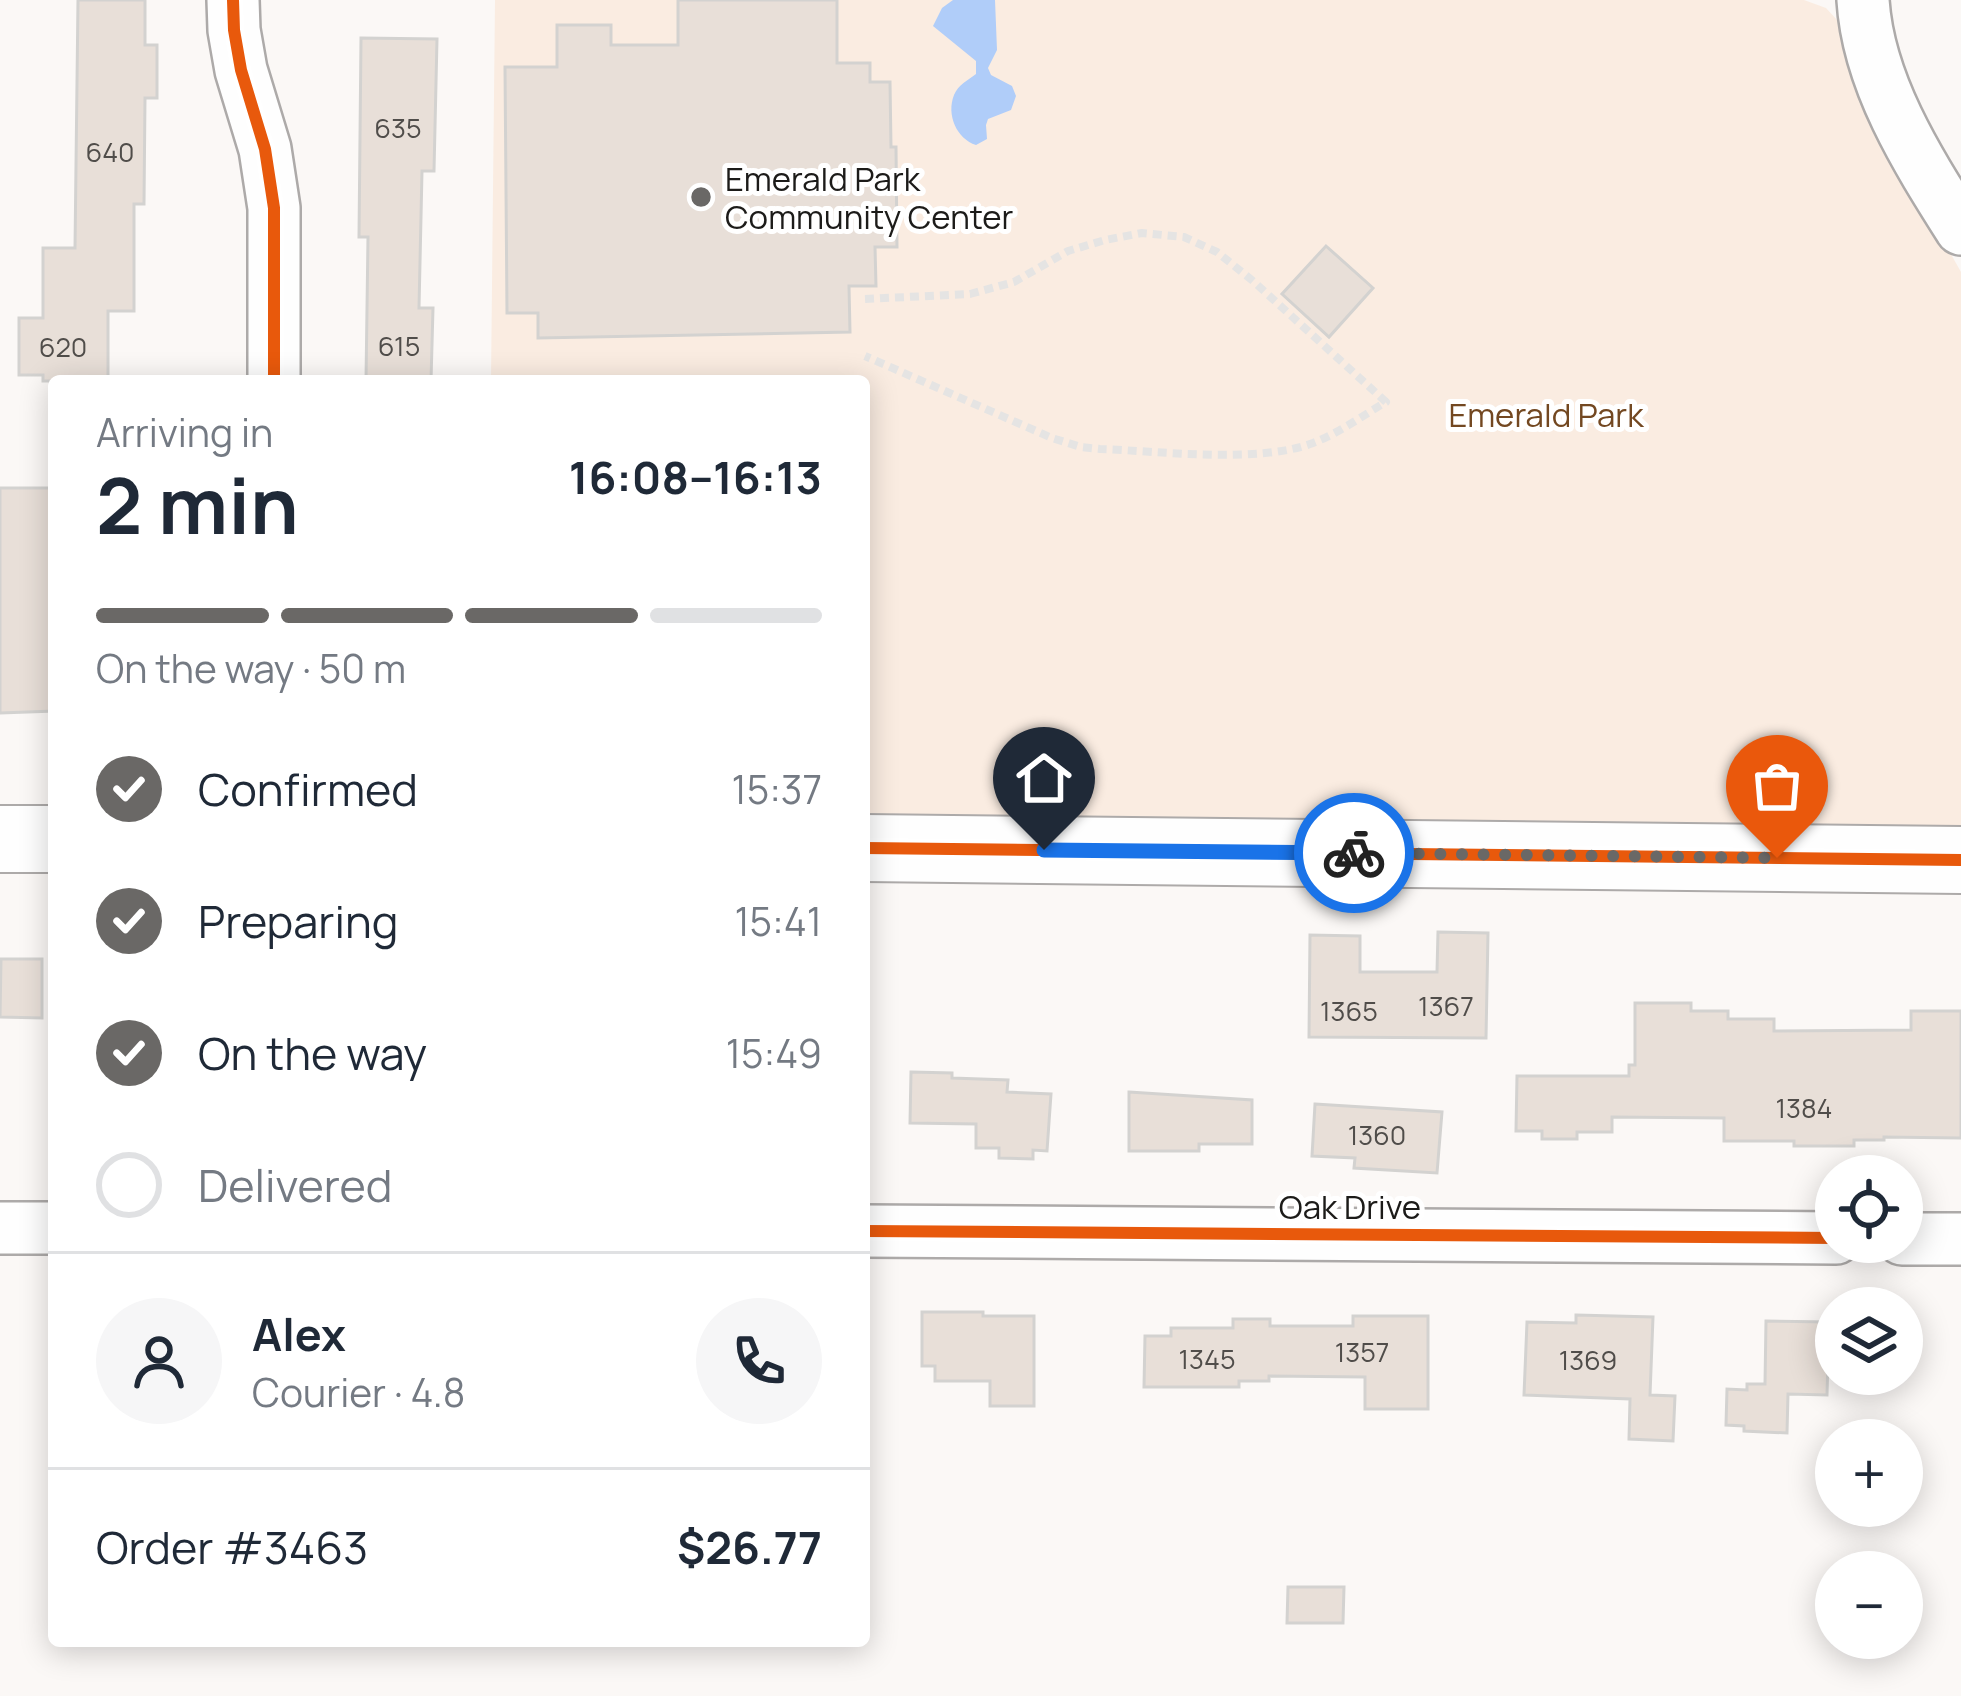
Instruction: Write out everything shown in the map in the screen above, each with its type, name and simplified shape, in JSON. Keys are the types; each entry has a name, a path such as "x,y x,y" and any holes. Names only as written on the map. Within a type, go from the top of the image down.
{"street":[{"path":"233,0 241,70 266,149 274,208 274,375"},
{"path":"1864,0 1879,73 1894,111 1961,229"},
{"path":"0,838 48,839"},
{"path":"870,848 1961,860"},
{"path":"0,1228 48,1228"},
{"name":"Oak Drive","path":"870,1232 1815,1238"},
{"path":"1923,1239 1961,1239"}],"path":[{"path":"866,299 970,294 1014,282 1068,251 1105,240 1142,233 1184,237 1217,252 1253,281 1386,402 1331,435 1278,452 1100,449 1052,438 866,356"}],"green space":[{"name":"Emerald Park","path":"495,0 1804,0 1826,8 1850,34 1888,143 1961,272 1961,832 870,822 870,375 491,375"}],"water":[{"path":"953,0 995,0 997,50 988,68 991,75 1012,86 1016,96 1011,110 988,119 987,139 976,145 959,132 951,110 956,91 976,74 976,61 933,26 942,8"}],"building":[{"path":"78,0 145,0 145,45 157,45 157,98 145,98 144,204 134,204 134,311 108,311 108,375 48,375 48,381 43,381 43,375 19,375 19,318 43,318 43,248 75,248"},
{"name":"Emerald Park Community Center","path":"678,0 837,0 837,63 870,63 870,82 890,82 897,247 875,247 876,286 849,286 850,332 538,338 538,313 507,313 505,67 557,67 557,25 611,25 611,45 678,45"},
{"path":"361,38 437,39 434,171 422,171 419,308 433,308 431,375 366,375 368,237 359,237"},
{"path":"1326,246 1373,288 1329,337 1282,294"},
{"path":"0,488 48,488 48,711 0,713"},
{"path":"1438,932 1488,933 1486,1038 1309,1037 1310,935 1360,936 1360,972 1437,972"},
{"path":"1,959 42,959 42,1018 0,1017"},
{"path":"1635,1003 1691,1003 1691,1011 1728,1011 1728,1019 1774,1019 1774,1031 1911,1030 1911,1011 1961,1011 1961,1138 1884,1137 1854,1140 1854,1146 1724,1141 1724,1118 1612,1117 1612,1132 1577,1132 1577,1139 1542,1139 1542,1131 1516,1131 1517,1076 1629,1076 1629,1065 1635,1065"},
{"path":"911,1072 1008,1080 1007,1092 1051,1094 1047,1151 1033,1150 1033,1159 999,1158 999,1148 976,1148 976,1124 910,1123"},
{"path":"1129,1092 1252,1100 1252,1144 1199,1144 1199,1151 1129,1151"},
{"path":"1315,1104 1442,1112 1437,1173 1354,1168 1355,1158 1312,1156"},
{"path":"922,1312 1034,1316 1034,1406 990,1406 990,1381 935,1381 935,1366 922,1366"},
{"path":"1576,1315 1653,1317 1650,1395 1675,1396 1673,1441 1629,1439 1630,1399 1524,1395 1527,1322 1576,1323"},
{"path":"1353,1316 1428,1316 1428,1409 1365,1409 1365,1377 1269,1376 1269,1381 1239,1381 1239,1387 1144,1387 1145,1336 1171,1336 1171,1328 1233,1328 1233,1319 1270,1319 1270,1326 1353,1326"},
{"path":"1766,1321 1815,1322 1815,1395 1788,1394 1787,1433 1744,1431 1744,1426 1726,1425 1727,1389 1747,1390 1747,1384 1765,1384"},
{"path":"1288,1587 1344,1587 1343,1623 1287,1623"}],"cycle path":[{"path":"233,0 241,70 265,149 274,208 274,375"},
{"path":"870,848 1961,860"},
{"path":"870,1231 1815,1238"}],"way so far":[{"path":"1354,853 1777,858"}],"place":[{"name":"Emerald Park Community Center","path":"701,197"}],"route":[{"path":"1044,850 1354,853"}]}
